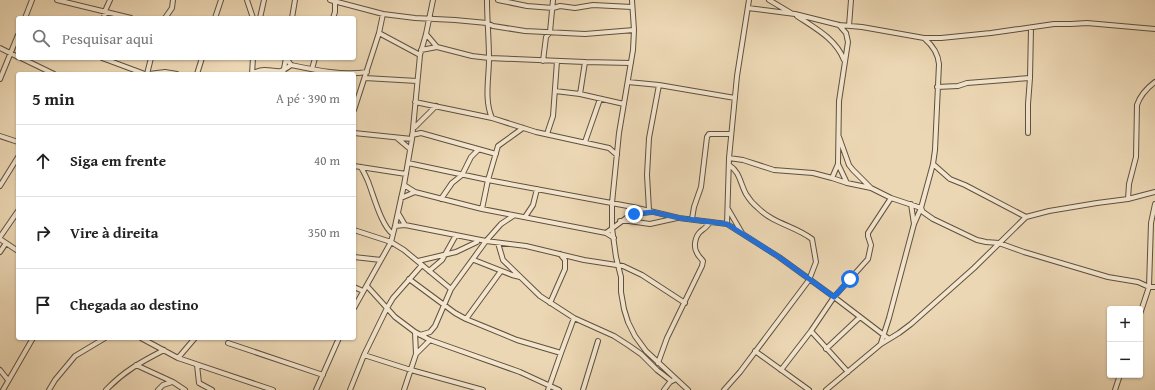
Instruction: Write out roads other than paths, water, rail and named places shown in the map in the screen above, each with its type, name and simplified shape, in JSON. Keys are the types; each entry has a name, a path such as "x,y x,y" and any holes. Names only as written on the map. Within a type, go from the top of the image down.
{"street":[{"path":"26,16 32,0"},
{"path":"57,0 124,16"},
{"path":"104,16 110,0"},
{"path":"166,16 172,8 173,0"},
{"path":"216,16 221,0"},
{"path":"247,0 251,16"},
{"path":"260,16 264,0"},
{"path":"292,16 295,0"},
{"path":"356,304 391,242 408,163 414,126 417,81 421,53 433,0"},
{"path":"487,0 489,111 492,118"},
{"path":"498,0 527,6 553,8 560,6 575,8 593,5 632,7"},
{"path":"543,61 546,37 550,32 553,0"},
{"path":"632,0 634,30 631,63 618,146 612,203 612,228 616,257 621,277 621,292 628,322 635,336 646,351 675,380 688,390"},
{"path":"727,224 731,134 737,76 750,0"},
{"path":"769,0 795,14 816,28 834,43 838,48 844,62"},
{"path":"849,26 851,0"},
{"path":"334,16 335,12 333,1 383,14 414,18 487,23 493,26 525,31 585,34 634,30"},
{"path":"748,8 795,14 839,25 924,38 959,36 1054,24 1087,23 1155,29"},
{"path":"356,104 379,34 383,14"},
{"path":"832,178 838,164 839,101 848,37 839,25"},
{"path":"1028,133 1031,28"},
{"path":"379,34 421,53 437,47 472,56 489,58 631,63"},
{"path":"426,34 437,47"},
{"path":"881,344 914,224 922,208 935,150 937,87 939,73 938,58 930,44 924,38"},
{"path":"0,79 16,40"},
{"path":"0,48 16,56"},
{"path":"25,60 50,72"},
{"path":"112,60 142,72"},
{"path":"148,72 150,60"},
{"path":"198,72 201,60"},
{"path":"252,72 253,60"},
{"path":"284,72 286,60"},
{"path":"287,60 291,65 312,69 340,72 367,72"},
{"path":"312,69 314,60"},
{"path":"547,134 553,116 557,61"},
{"path":"580,94 586,62"},
{"path":"284,72 291,65"},
{"path":"258,72 263,70 277,72"},
{"path":"365,78 417,81"},
{"path":"937,87 1030,78"},
{"path":"628,82 659,84 735,98"},
{"path":"1128,200 1129,184 1136,157 1137,106 1139,99 1144,92 1155,82"},
{"path":"651,211 647,175 649,138 659,84"},
{"path":"555,91 580,94 624,104"},
{"path":"585,142 600,99"},
{"path":"415,102 484,116 523,128 609,148 618,146"},
{"path":"414,126 436,106"},
{"path":"484,116 489,111"},
{"path":"414,126 421,133 496,154"},
{"path":"482,209 488,180 500,144 523,128"},
{"path":"356,133 412,137 421,133"},
{"path":"692,219 697,195 701,187 707,138 709,134 731,134"},
{"path":"839,135 849,165 871,188"},
{"path":"0,136 16,141"},
{"path":"396,137 410,149"},
{"path":"609,148 617,155"},
{"path":"441,199 452,183 462,175 471,157 478,150"},
{"path":"729,158 743,160 760,167 774,170 813,173 846,183 871,188 891,198 922,208 923,212 933,219 977,240 999,243 1066,265 1113,278 1138,282 1149,287 1155,287"},
{"path":"0,186 16,160"},
{"path":"408,163 462,175 612,203 679,218 727,224 779,257 889,339"},
{"path":"724,390 740,372 809,280 816,262 812,239 801,231 778,223 759,210 745,193 737,172 729,164"},
{"path":"838,164 846,183"},
{"path":"933,164 950,179 965,185 1026,217"},
{"path":"356,166 406,174"},
{"path":"361,167 369,182 388,230 393,234"},
{"path":"404,185 415,192 441,199 513,216 606,233 614,238"},
{"path":"525,217 533,205 537,189"},
{"path":"401,198 415,192"},
{"path":"826,390 881,344 899,333 916,319 1026,217 1049,211 1097,203 1128,200 1155,192"},
{"path":"781,370 811,331 834,297 868,259 870,245 868,233 891,198"},
{"path":"912,204 914,224"},
{"path":"1143,306 1149,287 1151,223 1155,204"},
{"path":"728,209 742,234"},
{"path":"606,233 620,221 634,214 651,211"},
{"path":"398,213 405,224"},
{"path":"16,214 0,238 6,244 16,250"},
{"path":"416,354 430,340 430,332 438,321 451,289 474,260 486,241 501,224 513,216"},
{"path":"620,221 650,224 679,218"},
{"path":"658,363 667,338 703,264 696,250 697,235 709,225 710,222"},
{"path":"395,226 405,224 476,240 526,246 584,260 618,265 642,275 684,303"},
{"path":"356,231 391,242 404,250 451,289"},
{"path":"429,271 440,263 456,235"},
{"path":"476,240 479,251"},
{"path":"418,261 456,252 476,240"},
{"path":"498,243 503,260 540,296 574,318 614,336 636,349 670,381"},
{"path":"0,252 6,244"},
{"path":"550,302 565,269 565,260 560,254"},
{"path":"356,257 381,260"},
{"path":"609,263 616,257"},
{"path":"474,260 520,277"},
{"path":"350,390 364,355 387,308 408,279 422,265"},
{"path":"466,319 501,271"},
{"path":"408,279 455,313 466,319 517,340 561,353"},
{"path":"367,286 403,324 415,332 430,340 520,372 559,390"},
{"path":"356,288 363,291"},
{"path":"826,348 860,317"},
{"path":"548,390 574,318"},
{"path":"811,331 848,372"},
{"path":"404,390 416,354 415,332"},
{"path":"420,334 430,332"},
{"path":"3,390 32,340"},
{"path":"49,390 55,380 75,356 102,340"},
{"path":"147,340 178,358 273,390"},
{"path":"178,358 193,340"},
{"path":"316,390 339,340"},
{"path":"583,390 598,341"},
{"path":"228,343 323,375"},
{"path":"106,390 124,373 164,350"},
{"path":"755,351 809,390"},
{"path":"364,355 471,388 483,390"},
{"path":"142,362 142,367"},
{"path":"136,365 173,382 185,390"},
{"path":"197,365 198,383 212,390"},
{"path":"0,370 8,380"},
{"path":"664,390 670,381 670,374"},
{"path":"1115,390 1119,378"},
{"path":"670,381 675,380"},
{"path":"158,390 164,385 173,382"}]}
